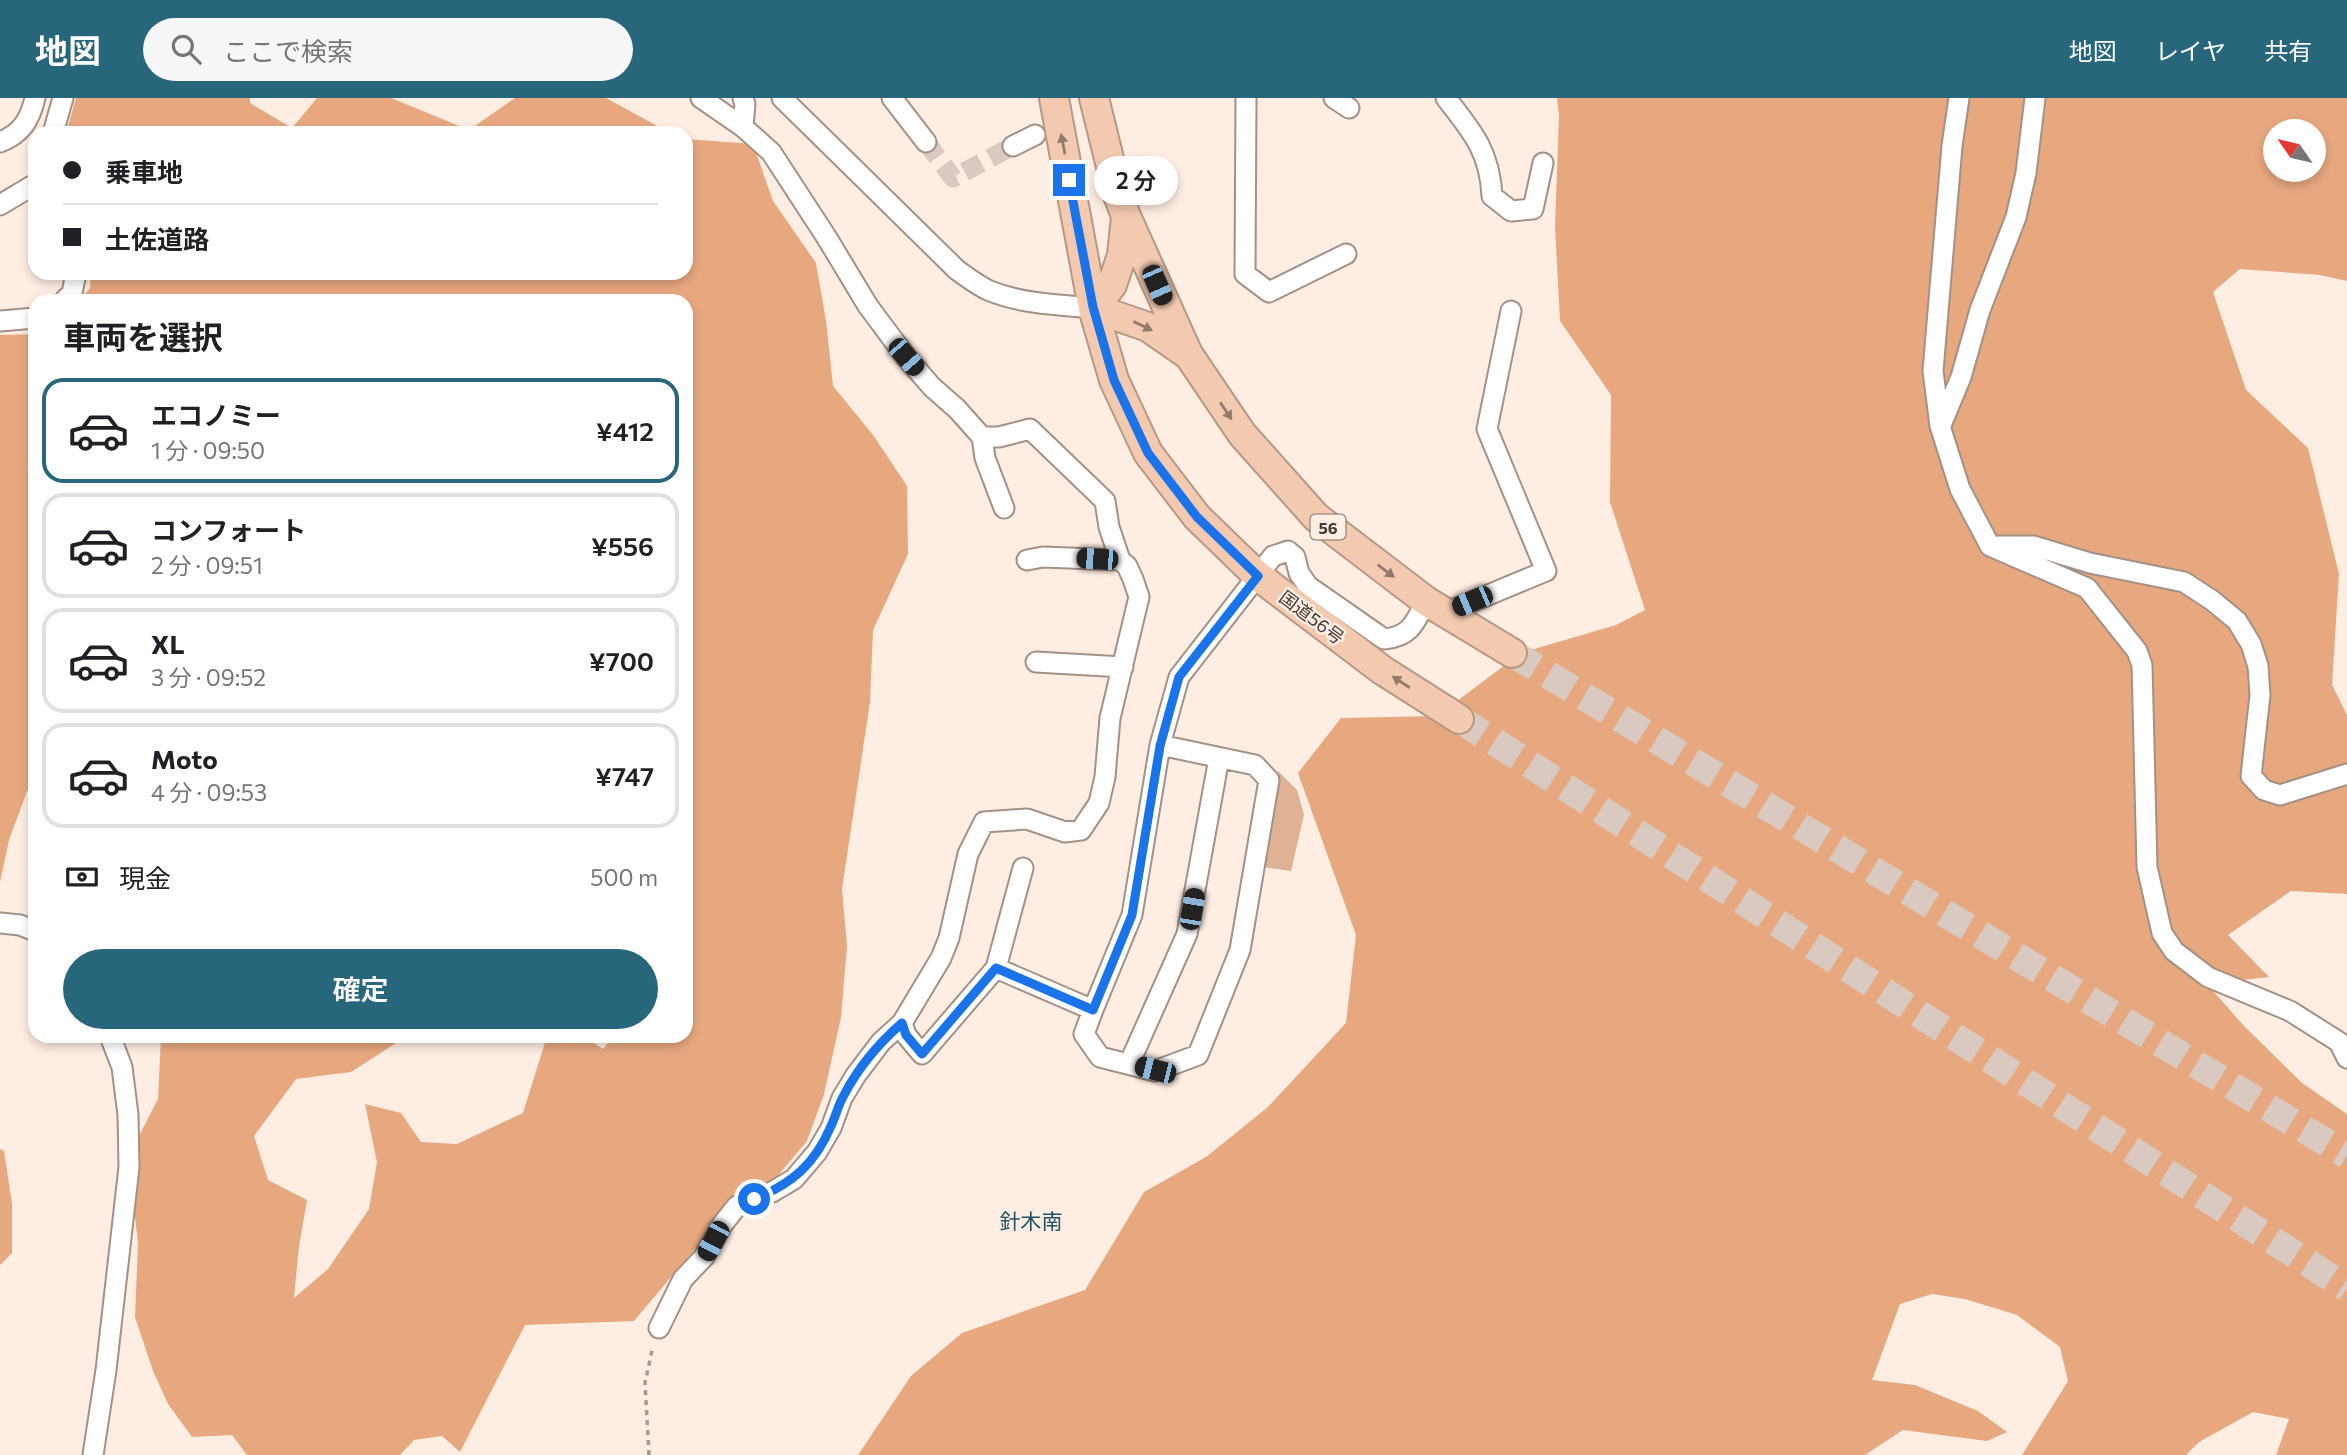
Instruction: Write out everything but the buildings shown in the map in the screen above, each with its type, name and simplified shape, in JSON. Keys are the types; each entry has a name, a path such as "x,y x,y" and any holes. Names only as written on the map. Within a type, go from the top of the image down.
{"highway":[{"name":"国道56号","path":"1054,98 1093,307 1114,380 1148,453 1197,517 1258,576 1382,670 1459,719"},
{"name":"56","path":"1094,98 1118,195 1126,216 1188,354 1242,434 1316,517 1436,607 1512,653"},
{"path":"1126,216 1122,255 1112,285 1093,307 1148,327 1188,354"}],"street":[{"path":"0,142 13,137 32,116 35,98"},
{"path":"55,126 63,98"},
{"path":"701,98 743,127 771,152 868,306 932,387 957,409 982,437 985,458 1004,508"},
{"path":"743,98 743,127"},
{"path":"782,98 957,270 987,290 1013,299 1093,307"},
{"path":"892,98 926,142"},
{"path":"1246,98 1245,274 1269,292 1346,254"},
{"path":"1446,98 1479,140 1491,178 1492,196 1511,211 1533,209 1543,163"},
{"path":"1959,98 1952,146 1933,370 1940,426 1960,489 1990,545 2087,588 2137,651 2142,665 2147,867 2162,933 2174,951 2208,977 2300,1017 2339,1042 2347,1058"},
{"path":"1940,426 1961,377 1980,310 2016,217 2026,173 2035,98"},
{"path":"1013,146 1035,135"},
{"path":"0,205 28,188"},
{"path":"1160,746 1255,765 1269,780 1240,950 1198,1055 1155,1070 1100,1057 1084,1034 1132,915 1160,746 1179,677 1273,556 1288,551 1296,557 1299,573 1308,586 1384,639 1399,638 1436,607 1546,571 1487,429 1511,311"},
{"path":"0,321 28,319"},
{"path":"660,1328 683,1279 704,1257 722,1225 737,1206 772,1192 794,1179 817,1152 856,1075 881,1042 902,1023 941,958 949,938 968,854 984,822 1027,818 1065,832 1081,830 1099,803 1105,777 1110,718 1139,597 1133,579 1120,560 1109,527 1105,501 1030,429 999,437 982,437"},
{"path":"1990,545 2034,546 2090,563 2184,582 2237,621 2251,644 2258,666 2260,695 2251,776 2264,790 2280,795 2347,774"},
{"path":"1027,560 1043,556 1120,560"},
{"path":"1036,662 1123,667"},
{"path":"1129,1064 1187,934 1219,758"},
{"path":"902,1023 906,1035 922,1054 996,968 1023,868"},
{"path":"0,923 28,928"},
{"path":"996,968 1093,1010"},
{"path":"93,1455 106,1370 129,1167 128,1115 122,1066 113,1043"}],"path":[{"path":"649,1455 645,1383 649,1358 660,1328"}],"shaded area":[{"path":"76,98 250,98 250,103 289,126 68,126"},
{"path":"317,98 391,98 459,126 294,126"},
{"path":"515,98 606,98 657,126 475,126"},
{"path":"1557,98 2347,98 2347,281 2320,275 2240,269 2213,292 2246,390 2308,448 2339,574 2332,685 2347,715 2347,894 2291,891 2228,935 2269,977 2207,984 2244,1026 2302,1083 2347,1114 2347,1455 2276,1455 2289,1419 2253,1412 2199,1442 2186,1455 2022,1455 2068,1381 2060,1347 2017,1315 1965,1299 1932,1294 1900,1304 1872,1380 1915,1385 1978,1411 2007,1432 1987,1441 1903,1430 1865,1455 858,1455 911,1376 962,1333 1085,1290 1144,1192 1206,1157 1268,1107 1346,1023 1356,935 1298,773 1341,718 1437,716 1521,653 1616,625 1645,610 1610,502 1611,395 1560,321 1555,227 1559,116"},
{"path":"693,140 753,144 773,201 816,263 833,386 873,435 907,486 908,554 873,630 870,702 842,889 847,946 841,1017 824,1094 807,1141 759,1198 720,1219 634,1321 525,1325 460,1452 442,1436 414,1440 400,1455 247,1455 232,1435 192,1437 168,1404 153,1371 135,1317 138,1243 128,1157 158,1099 161,1043 396,1043 351,1072 296,1079 254,1136 268,1180 307,1200 294,1298 328,1269 369,1209 377,1162 365,1104 401,1113 421,1142 457,1144 523,1113 545,1043 594,1043 603,1049 608,1043 693,1043 693,294 85,294 90,288 91,280 693,280"},
{"path":"28,334 28,789 9,840 0,882 0,335"},
{"path":"1278,771 1297,790 1304,815 1291,871 1263,867"},
{"path":"0,1149 4,1151 12,1204 12,1253 0,1265"}],"tunnel":[{"path":"926,142 953,178 1013,146"},
{"path":"1512,653 2347,1155"},
{"path":"1459,719 2347,1288"}],"district":[{"name":"針木南","path":"1031,1220"}],"route":[{"path":"754,1199 794,1179 817,1152 831,1128 842,1098 881,1042 902,1023 906,1035 922,1054 996,968 1093,1010 1132,915 1160,746 1179,677 1258,576 1197,517 1148,453 1114,380 1093,307 1069,180"}]}
